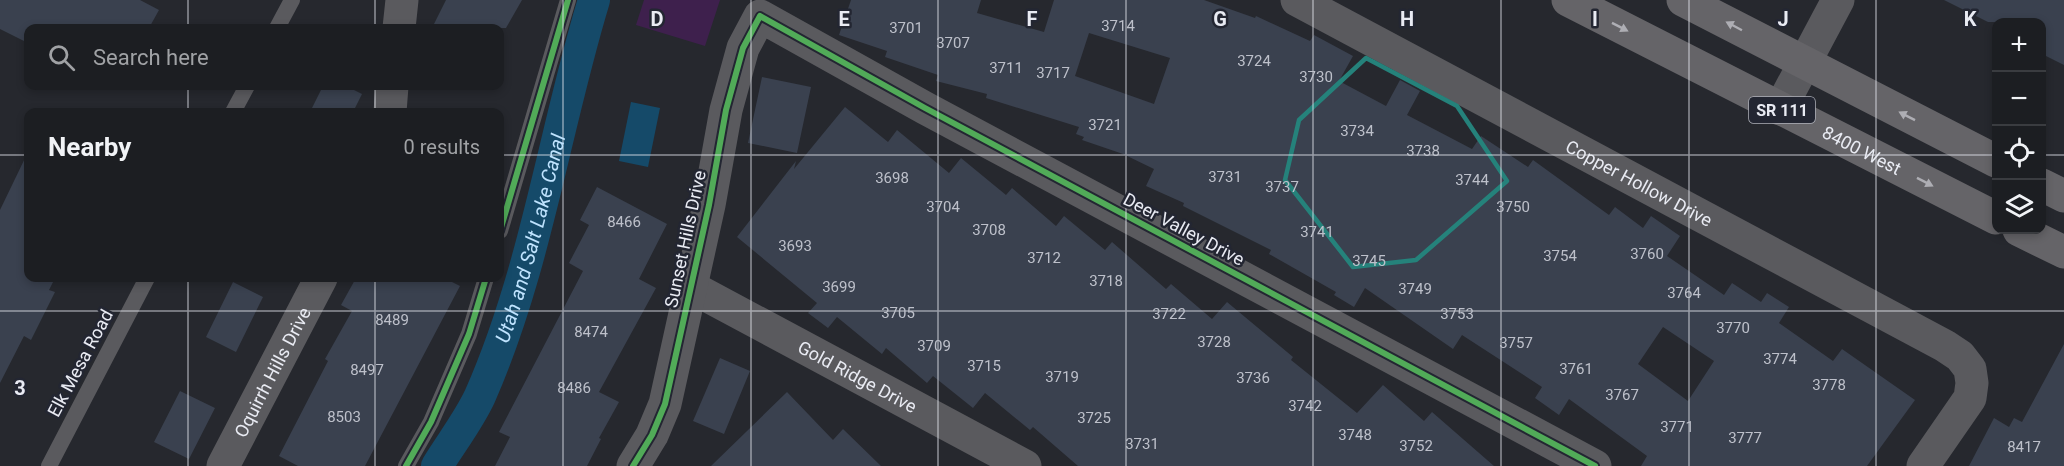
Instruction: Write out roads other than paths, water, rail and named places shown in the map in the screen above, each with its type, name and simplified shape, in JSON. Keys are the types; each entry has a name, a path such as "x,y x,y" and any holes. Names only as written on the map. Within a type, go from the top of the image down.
{"main road":[{"name":"8400 West","path":"1568,0 1992,216"},
{"name":"SR 111","path":"1683,0 1992,160"},
{"path":"2046,186 2064,196"},
{"path":"2027,234 2064,252"}],"street":[{"path":"399,24 402,0"},
{"name":"Copper Hollow Drive","path":"1297,0 1960,356 1970,369 1972,383 1970,398 1923,466"},
{"path":"1779,109 1838,0"},
{"name":"Sunset Hills Drive","path":"633,466 652,435 665,404 709,205 726,111 743,48 764,5"},
{"name":"Deer Valley Drive","path":"764,5 936,114 1595,466"},
{"path":"390,108 392,90"},
{"name":"Oquirrh Hills Drive","path":"223,466 319,282"},
{"name":"Gold Ridge Drive","path":"691,286 1025,466"}],"lane":[{"path":"279,24 292,0"},
{"path":"504,217 568,0"},
{"path":"235,108 245,90"},
{"name":"Elk Mesa Road","path":"49,466 145,282"},
{"path":"406,466 431,422 469,334 485,282"}],"water":[{"path":"631,102 660,108 648,167 619,161"}],"waterway":[{"name":"Utah and Salt Lake Canal","path":"437,466 476,405 516,299 594,0"}]}
